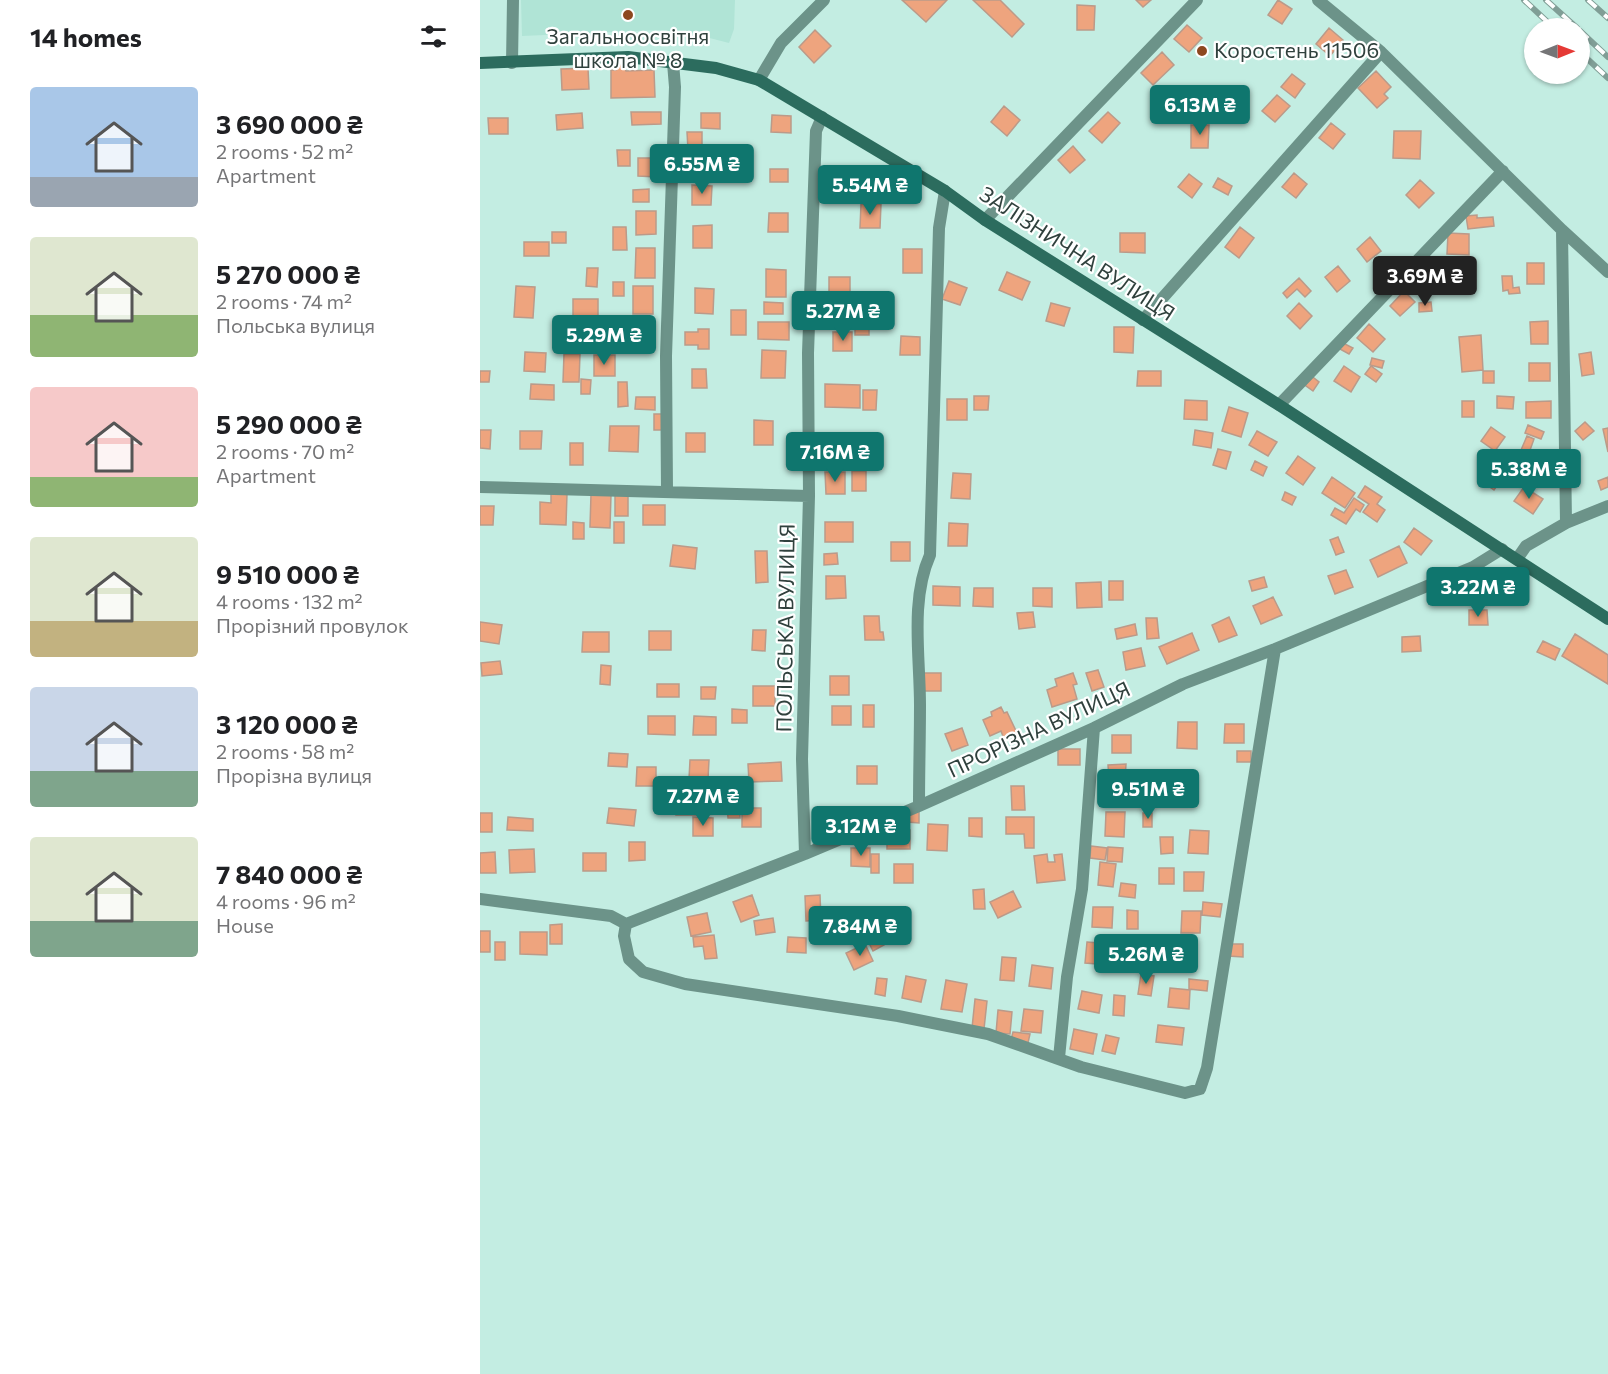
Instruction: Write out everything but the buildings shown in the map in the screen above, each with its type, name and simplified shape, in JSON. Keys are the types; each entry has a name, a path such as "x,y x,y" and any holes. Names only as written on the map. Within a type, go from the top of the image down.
{"street":[{"path":"512,63 513,0"},
{"path":"759,80 781,43 824,0"},
{"path":"985,220 1197,0"},
{"path":"1318,0 1381,52 1562,230 1608,272"},
{"path":"1143,320 1381,52"},
{"name":"ЗАЛІЗНИЧНА ВУЛИЦЯ","path":"480,63 628,57 716,68 759,80 945,191 985,220 1279,405 1608,619"},
{"path":"667,491 666,356 675,87 673,63"},
{"name":"ПОЛЬСЬКА ВУЛИЦЯ","path":"805,854 802,759 809,496 809,318 816,131 822,117"},
{"path":"1279,405 1503,171"},
{"path":"919,806 918,608 925,566 930,555 939,239 945,191"},
{"path":"1562,230 1566,523"},
{"path":"480,487 809,496"},
{"path":"1517,559 1527,546 1566,523 1608,506"},
{"name":"ПРОРІЗНА ВУЛИЦЯ","path":"626,924 805,854 919,806 1094,728 1183,684 1275,649 1473,567 1502,549"},
{"path":"480,899 611,916 626,924 624,936 628,959 643,972 684,984 898,1016 988,1034 1081,1067 1185,1093 1200,1089 1211,1045 1275,649"},
{"path":"1059,1058 1067,977 1082,889 1094,728"}],"shaded area":[{"name":"Загальноосвітня школа № 8","path":"521,0 735,0 734,29 729,43 694,34 659,30 522,36"}],"railway":[{"path":"1524,0 1543,18"},
{"path":"1546,0 1566,18"},
{"path":"1588,0 1608,18"},
{"path":"1590,40 1608,57"},
{"path":"1590,61 1608,78"}],"place":[{"name":"Загальноосвітня школа № 8","path":"628,15"},
{"name":"Коростень 11506","path":"1202,51"}]}
